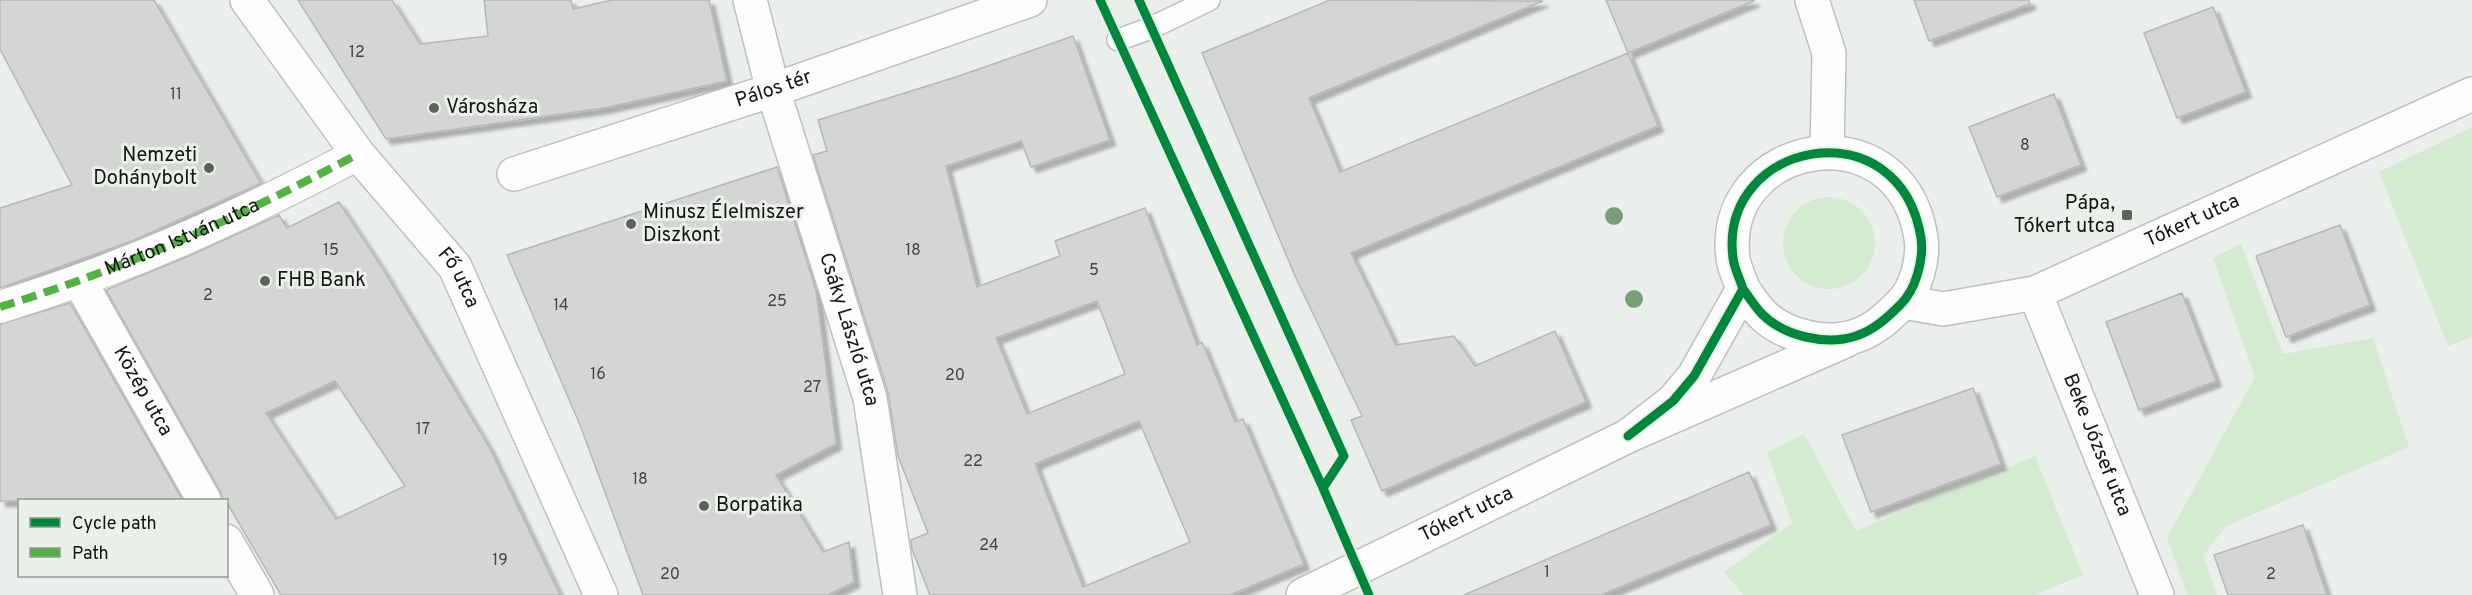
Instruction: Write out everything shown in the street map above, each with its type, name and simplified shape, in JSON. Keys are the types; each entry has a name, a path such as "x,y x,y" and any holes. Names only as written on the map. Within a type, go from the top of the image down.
{"street":[{"name":"Fő utca","path":"247,0 358,154 455,267 601,595"},
{"name":"Csáky László utca","path":"750,0 773,90 870,398 900,595"},
{"name":"Pálos tér","path":"514,174 773,90 1030,0"},
{"path":"1812,0 1829,53 1827,151"},
{"name":"Tókert utca","path":"1904,302 1943,309 2035,293 2472,94"},
{"name":"Tókert utca","path":"1303,595 1628,436 1854,336 1882,323 1904,302 1917,275 1922,246 1917,217 1904,190 1883,169 1857,156 1827,151 1795,157 1768,173 1746,196 1735,226 1733,258 1743,289 1763,315 1790,333 1822,340 1854,336"},
{"name":"Márton István utca","path":"0,307 80,282 169,248 264,204 358,154"},
{"name":"Közép utca","path":"80,282 203,499"},
{"name":"Tókert utca","path":"1628,436 1673,401 1694,376 1743,289"},
{"name":"Beke József utca","path":"2035,293 2157,595"},
{"path":"228,544 257,595"}],"lane":[{"path":"1118,40 1151,28 1209,0"}],"green space":[{"path":"2472,127 2472,337 2448,346 2379,172"},
{"path":"1829,197 1846,201 1861,211 1871,226 1875,243 1871,260 1861,275 1846,285 1829,289 1812,285 1797,275 1787,260 1783,243 1787,226 1797,211 1812,201"},
{"path":"2241,244 2283,354 2373,338 2409,447 2226,526 2203,556 2217,595 2187,595 2167,538 2255,377 2213,258"},
{"path":"1804,434 1856,531 2035,456 2083,575 2034,595 1743,595 1724,572 1792,523 1767,452"}],"building":[{"path":"0,0 154,0 261,183 132,241 0,288 0,208 72,185 0,49"},
{"path":"298,0 392,0 420,44 488,36 484,0 571,0 573,9 612,0 709,0 727,81 604,108 386,139"},
{"path":"1330,0 1543,1 1309,98 1340,172 1628,53 1658,126 1351,253 1396,345 1454,336 1475,366 1555,331 1586,402 1382,491 1351,420 1362,416 1295,276 1202,53"},
{"path":"1606,0 1753,0 1754,1 1628,53"},
{"path":"1914,0 2029,0 2030,4 1929,41"},
{"path":"2213,7 2246,92 2177,118 2144,33"},
{"path":"1073,36 1110,140 1031,167 1021,141 946,166 977,287 1060,256 1055,241 1145,208 1197,345 1202,342 1235,422 1243,419 1304,564 1230,595 930,595 912,549 911,540 928,533 898,456 888,392 813,155 827,151 818,120 956,77","holes":["1097,301 1125,374 1027,414 996,338","1139,421 1190,542 1083,587 1035,464"]},
{"path":"2054,94 2081,165 1997,197 1969,127"},
{"path":"777,167 816,290 836,444 776,475 823,552 849,542 854,582 828,595 643,595 580,425 507,255"},
{"path":"339,202 383,269 489,447 560,595 281,595 228,504 228,499 222,499 106,290 189,256 279,215 287,228","holes":["335,381 405,486 336,519 266,413"]},
{"path":"2340,225 2370,305 2286,337 2256,256"},
{"path":"2182,293 2216,381 2139,410 2106,322"},
{"path":"70,303 182,499 18,499 18,501 0,501 0,324"},
{"path":"1973,388 2001,464 1871,512 1842,435"},
{"path":"1749,472 1771,525 1601,595 1464,595"},
{"path":"2303,525 2327,595 2228,595 2214,555"}],"marked path":[{"path":"0,307 47,292 182,240 358,154"}],"cycle path":[{"path":"1100,0 1323,488 1369,595"},
{"path":"1139,0 1344,456 1323,488"},
{"path":"1628,436 1673,401 1694,376 1743,289 1733,258 1736,218 1753,186 1780,165 1813,154 1848,155 1881,168 1906,196 1921,238 1918,274 1906,299 1885,319 1869,330 1844,339 1806,337 1771,322 1754,305 1743,289"}],"place":[{"name":"Városháza","path":"434,108"},
{"name":"Nemzeti Dohánybolt","path":"209,168"},
{"name":"Pápa, Tókert utca","path":"2127,215"},
{"name":"Minusz Élelmiszer Diszkont","path":"631,224"},
{"name":"FHB Bank","path":"265,281"},
{"name":"Borpatika","path":"704,506"}]}
